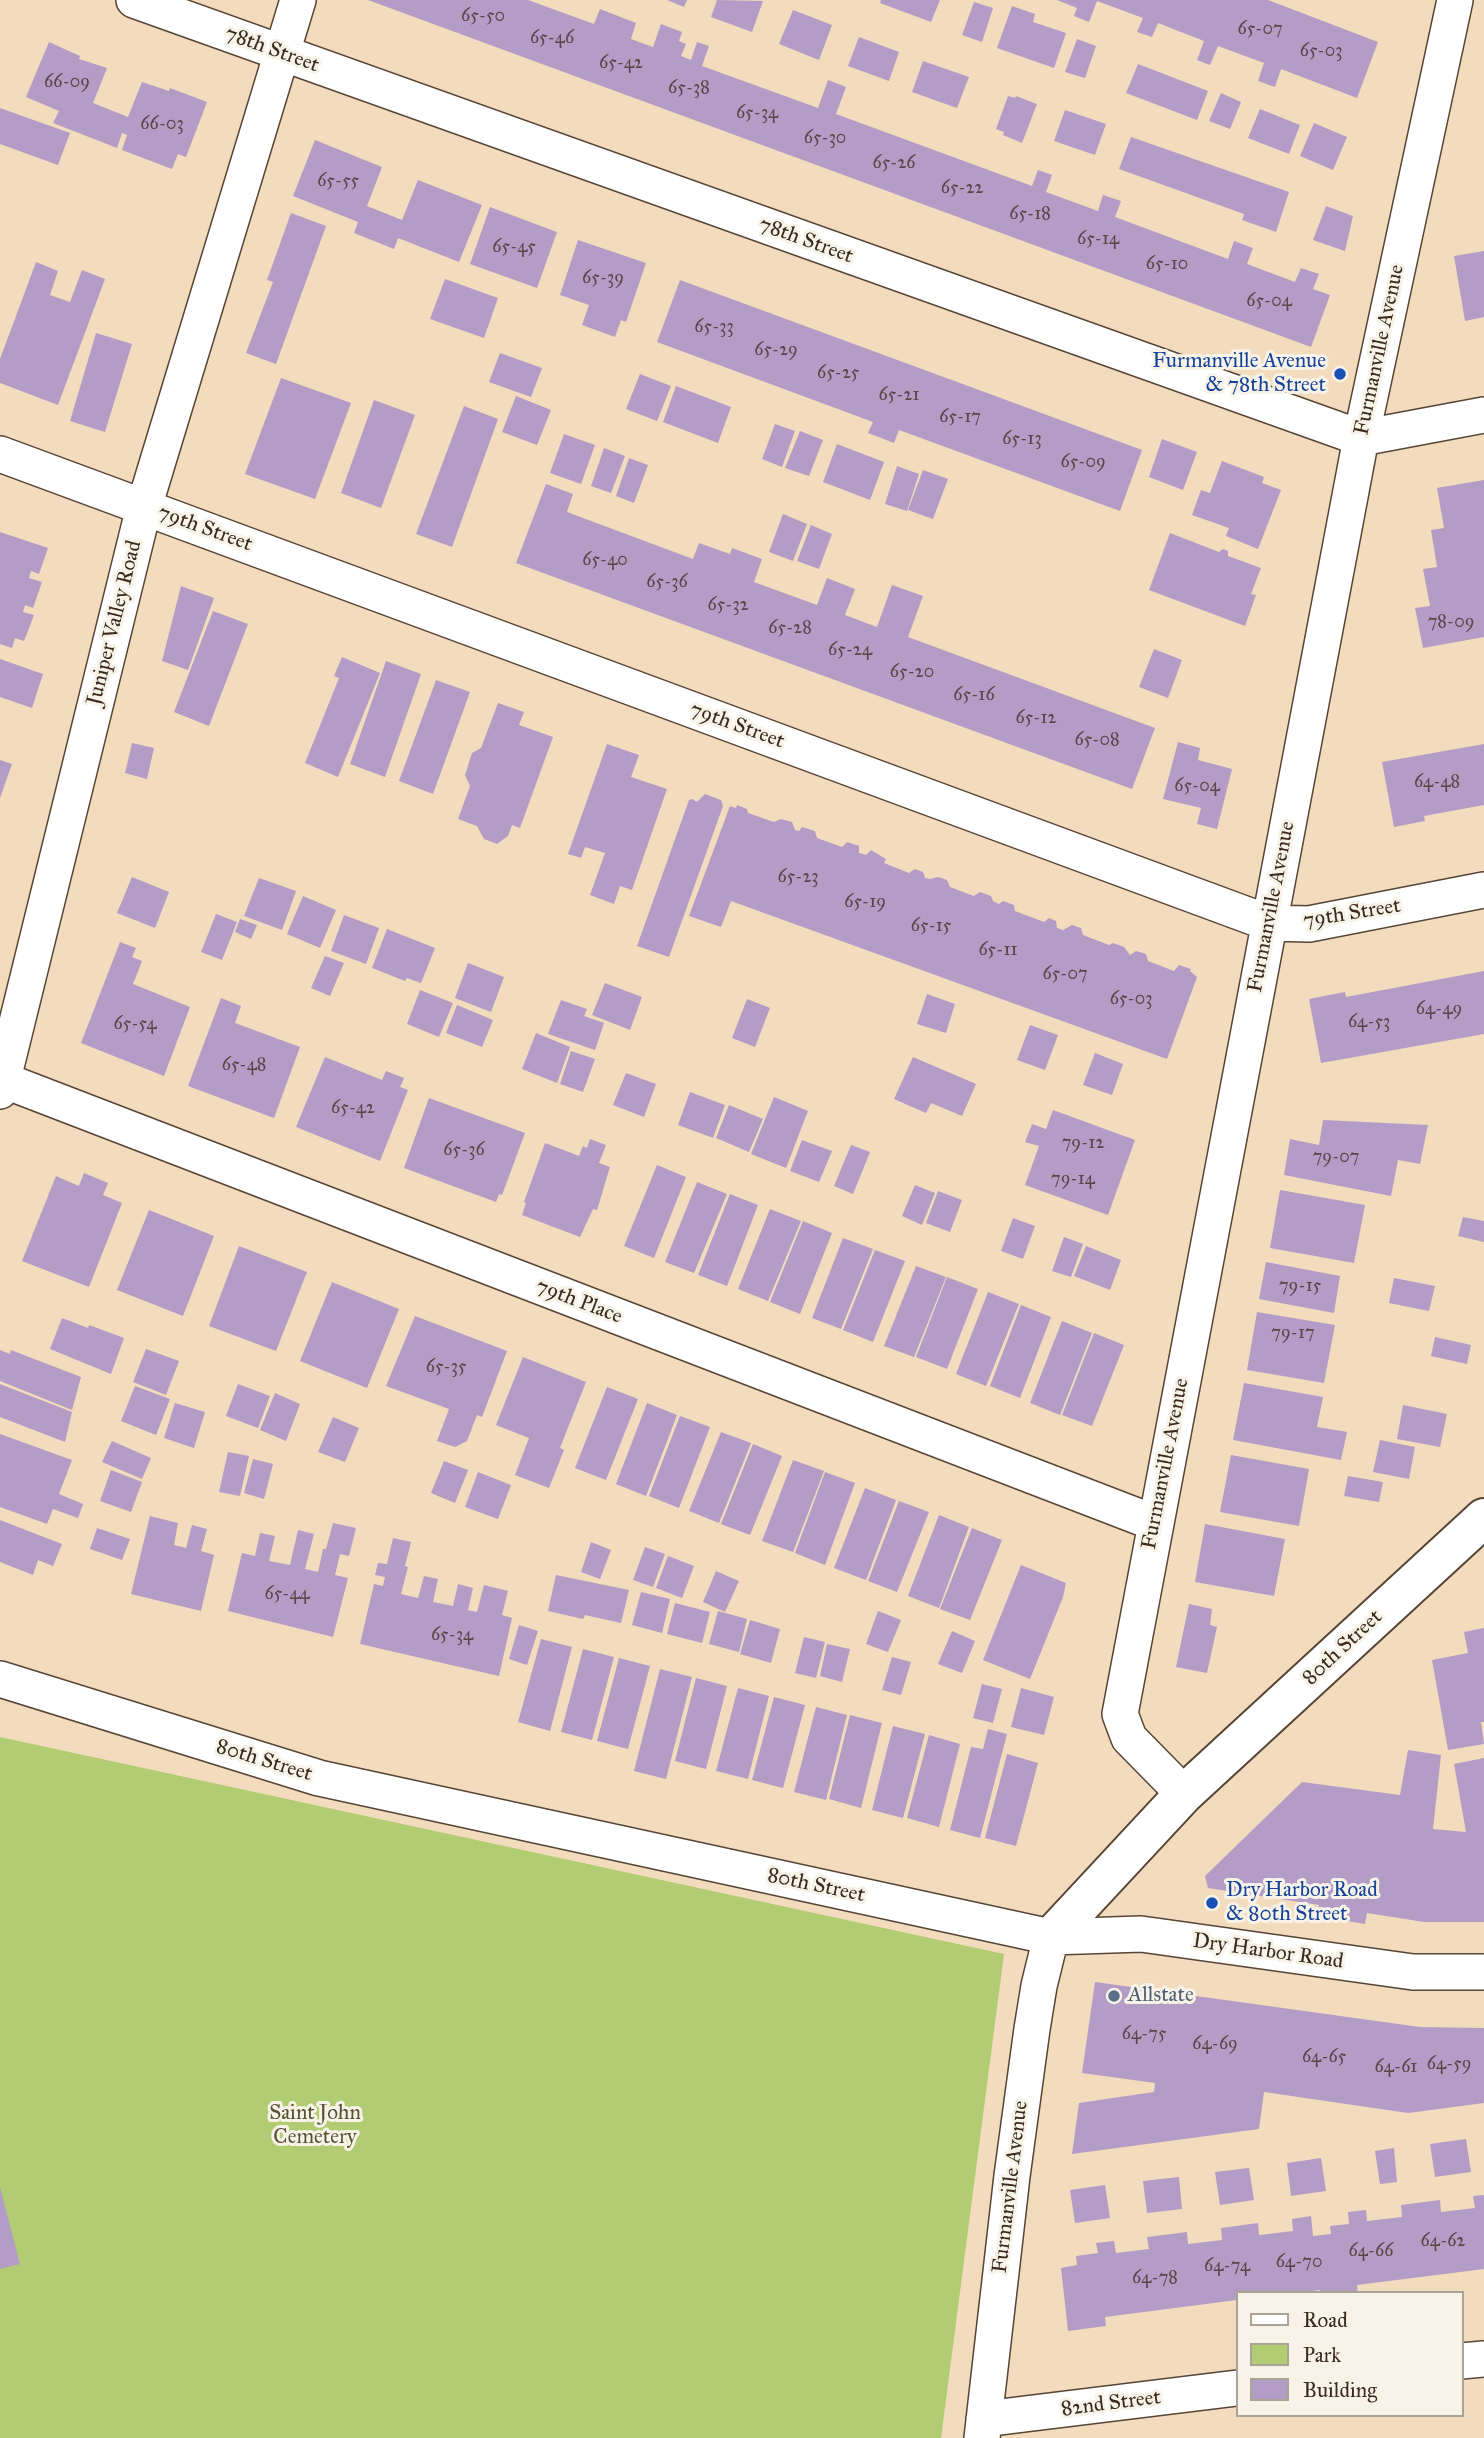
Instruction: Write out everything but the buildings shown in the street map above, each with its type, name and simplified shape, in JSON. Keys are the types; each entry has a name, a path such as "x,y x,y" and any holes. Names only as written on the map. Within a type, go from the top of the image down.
{"street":[{"name":"78th Street","path":"134,0 1362,438"},
{"name":"Juniper Valley Road","path":"1,1085 144,507 298,0"},
{"name":"Furmanville Avenue","path":"1184,1794 1129,1738 1120,1714 1362,438 1455,0"},
{"path":"1362,438 1484,415"},
{"name":"79th Street","path":"0,454 1269,923 1309,924 1484,890"},
{"name":"79th Place","path":"1,1085 1155,1523"},
{"name":"80th Street","path":"0,1679 319,1778 1051,1937 1184,1794 1484,1518"},
{"name":"Dry Harbor Road","path":"1051,1937 1141,1934 1413,1972 1484,1972"},
{"name":"Furmanville Avenue","path":"983,2429 1032,2029 1051,1937"},
{"path":"1463,2361 1484,2358"},
{"name":"82nd Street","path":"983,2429 1236,2389"}],"green space":[{"name":"Saint John Cemetery","path":"0,1737 1004,1954 941,2438 0,2438"}],"place":[{"name":"Furmanville Avenue & 78th Street","path":"1340,374"},
{"name":"Dry Harbor Road & 80th Street","path":"1212,1903"},
{"name":"Allstate","path":"1114,1996"}]}
